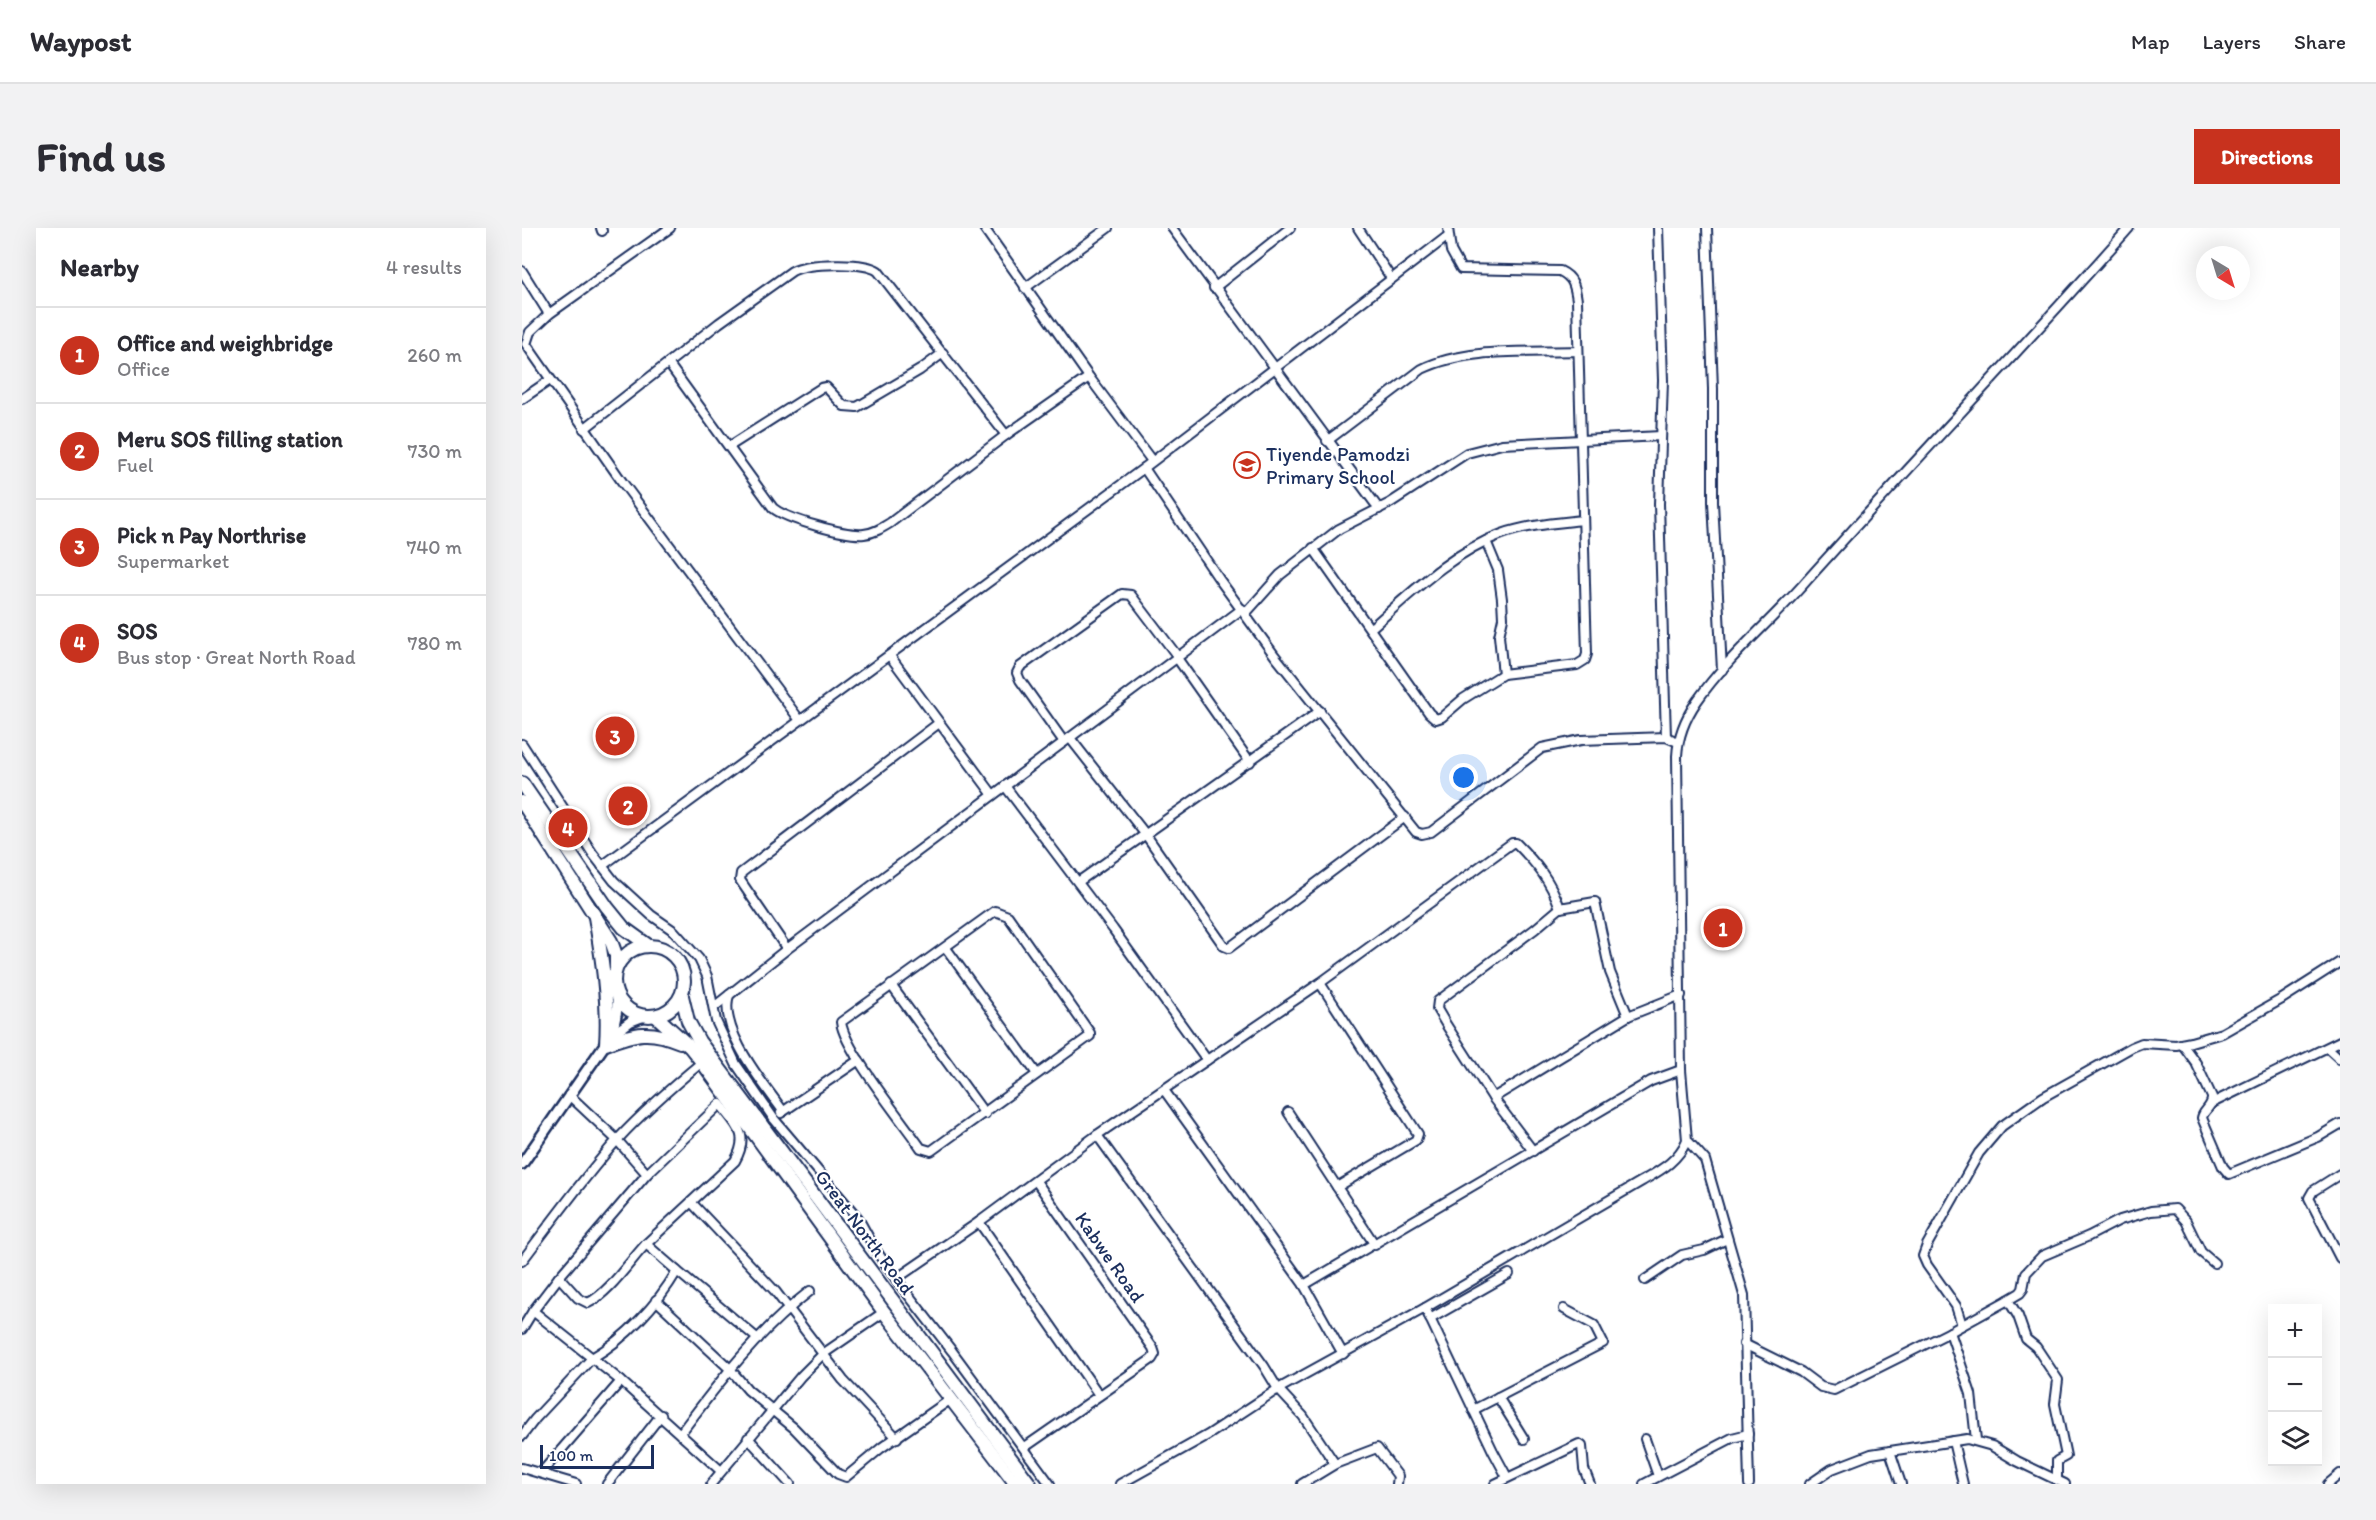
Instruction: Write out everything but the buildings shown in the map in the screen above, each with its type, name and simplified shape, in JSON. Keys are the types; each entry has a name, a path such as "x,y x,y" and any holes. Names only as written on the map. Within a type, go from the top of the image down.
{"main road":[{"path":"522,783 607,907 624,928 649,946"},
{"path":"522,802 611,941 616,956 614,985 617,994 627,1008 650,1016 669,1011 682,996 684,980 680,965 669,952 659,947 637,947 627,953 616,967"},
{"path":"595,917 607,1013 608,1040 633,1034 663,1035 690,1047"},
{"name":"Great North Road","path":"682,996 688,1021 699,1041 1030,1484"},
{"name":"Great North Road","path":"650,1016 690,1047 702,1062 884,1312 1014,1483"}],"street":[{"path":"670,228 549,314 530,332 526,344 584,429 800,719"},
{"path":"984,228 1089,377 1152,461"},
{"path":"1025,288 1108,228"},
{"path":"1172,228 1379,509"},
{"path":"1214,288 1290,228"},
{"path":"1358,228 1391,278"},
{"path":"1658,228 1663,380 1659,504 1666,737"},
{"path":"1707,228 1713,389 1713,502 1722,670"},
{"path":"1120,1484 1208,1435 1278,1389 1425,1308 1671,1164 1683,1151 1687,1140 1681,1070 1678,742 1696,702 1722,670 1780,611 2129,228"},
{"path":"602,866 1144,468 1448,232 1451,251 1461,269 1560,270 1568,275 1574,283 1577,300 1587,654 1585,660 1577,665 1503,675 1463,699 1442,717 1436,718 1429,712 1313,548"},
{"path":"584,429 719,323 792,271 799,267 836,264 871,267 878,271 1006,435"},
{"path":"522,271 549,314"},
{"path":"1327,441 1422,369 1434,363 1466,355 1578,351"},
{"path":"730,446 821,388 826,387 844,406 857,407 920,370 943,353"},
{"path":"668,363 778,513 848,533 864,534 890,523 1006,435 1089,377"},
{"path":"522,399 550,380"},
{"path":"714,1007 787,949 1005,786 1178,657 1244,611 1280,575 1339,529 1379,509 1477,449 1502,444 1661,436"},
{"path":"1144,468 1275,656 1416,832 1422,834 1431,832 1542,748 1581,741 1666,737 1678,742"},
{"path":"1371,627 1401,599 1486,541 1524,528 1583,520"},
{"path":"1486,541 1498,570 1502,599 1503,618 1499,636 1503,675"},
{"path":"1250,762 1178,657 1131,595 1126,593 1020,667 1017,673 1067,740 1146,835 1224,946 1228,948 1234,947 1256,928 1405,818"},
{"path":"890,656 993,795"},
{"path":"1078,882 1320,711"},
{"path":"787,949 740,880 741,873 939,723"},
{"path":"522,744 602,866 629,897 674,931 699,959 707,976 716,1021 736,1064 774,1119 858,1218 875,1249 896,1279 1025,1447 1050,1484"},
{"path":"1005,786 1207,1060"},
{"path":"896,1279 979,1222 1097,1135 1320,983 1512,843 1516,843 1535,862 1548,879 1560,908"},
{"path":"1533,1151 1493,1098 1436,1005 1560,908 1595,902 1610,972 1628,1016"},
{"path":"995,911 1008,916 1090,1033 1088,1039 985,1114 931,1151 924,1150 859,1060 844,1034 841,1022 891,985 995,911"},
{"path":"946,948 1037,1074"},
{"path":"1962,1325 1956,1306 1923,1256 1979,1153 2002,1126 2024,1109 2132,1047 2150,1042 2182,1044 2222,1033 2282,999 2340,962"},
{"path":"1320,983 1419,1137 1337,1187"},
{"path":"891,985 985,1114"},
{"path":"522,1164 608,1040 616,1023 617,994"},
{"path":"729,995 729,1018 742,1052 783,1111"},
{"path":"1493,1098 1628,1016 1681,995"},
{"path":"608,1040 626,1024 650,1016"},
{"path":"2340,1041 2212,1103 2202,1115 2223,1167 2229,1174 2318,1137 2340,1124"},
{"path":"2182,1044 2196,1063 2211,1094 2212,1103"},
{"path":"2328,1048 2340,1059"},
{"path":"774,1119 859,1060"},
{"path":"522,1261 617,1140 650,1106 702,1062"},
{"path":"1304,1285 1651,1081 1681,1070"},
{"path":"1164,1090 1304,1285 1343,1354"},
{"path":"569,1095 617,1140 647,1174"},
{"path":"522,1329 559,1277 647,1174 720,1104 738,1127 742,1139 742,1148 735,1161 645,1244 595,1300 588,1303 578,1298 559,1277"},
{"path":"1288,1112 1375,1245"},
{"path":"1097,1135 1257,1356 1278,1389 1303,1416 1335,1464"},
{"path":"1687,1140 1706,1160 1744,1294 1749,1484"},
{"path":"2340,1174 2313,1191 2309,1198 2340,1258"},
{"name":"Kabwe Road","path":"1036,1181 1128,1311 1155,1354 1152,1359 1099,1395"},
{"path":"691,1202 775,1291 843,1380 897,1438"},
{"path":"1744,1344 1801,1372 1821,1387 1834,1390 1950,1332 2020,1293 2026,1273 2043,1256 2120,1220 2151,1211 2175,1209 2186,1221 2202,1252 2214,1263"},
{"path":"979,1222 1099,1395 1025,1447"},
{"path":"1645,1280 1682,1256 1704,1250 1727,1239"},
{"path":"645,1244 758,1339"},
{"path":"522,1436 592,1358 630,1329 656,1300 677,1271"},
{"path":"1430,1319 1509,1274"},
{"path":"1482,1275 1488,1286"},
{"path":"680,1434 730,1369 788,1308 810,1291"},
{"path":"656,1300 730,1369 748,1390 794,1428 838,1474 846,1477 881,1448 951,1399"},
{"path":"2008,1300 2018,1316 2026,1339 2036,1347 2058,1380 2055,1404 2066,1456 2057,1461 2056,1478"},
{"path":"1425,1308 1473,1410 1508,1477"},
{"path":"1473,1410 1603,1344 1594,1325 1564,1309"},
{"path":"533,1311 661,1415 721,1471"},
{"path":"711,1484 747,1438 823,1353 884,1312"},
{"path":"1950,1332 1971,1394 1976,1440"},
{"path":"541,1473 621,1381"},
{"path":"1498,1397 1524,1439"},
{"path":"606,1484 661,1415"},
{"path":"1644,1484 1732,1438 1748,1434"},
{"path":"747,1438 790,1484"},
{"path":"1645,1439 1658,1476"},
{"path":"1810,1484 1832,1469 1890,1451 1953,1441 1976,1440 2065,1484"},
{"path":"1953,1441 1963,1484"},
{"path":"1495,1484 1579,1444 1582,1446 1584,1469 1590,1484"},
{"path":"1302,1484 1335,1464 1377,1448 1398,1476 1397,1484"},
{"path":"1890,1451 1901,1484"},
{"path":"522,1468 576,1484"},
{"path":"2328,1484 2340,1474"}],"place":[{"name":"Tiyende Pamodzi Primary School","path":"1247,465"},
{"name":"Pick n Pay Northrise","path":"615,736"},
{"name":"Meru SOS filling station","path":"628,806"},
{"name":"SOS","path":"568,828"},
{"name":"Office and weighbridge","path":"1723,928"}]}
